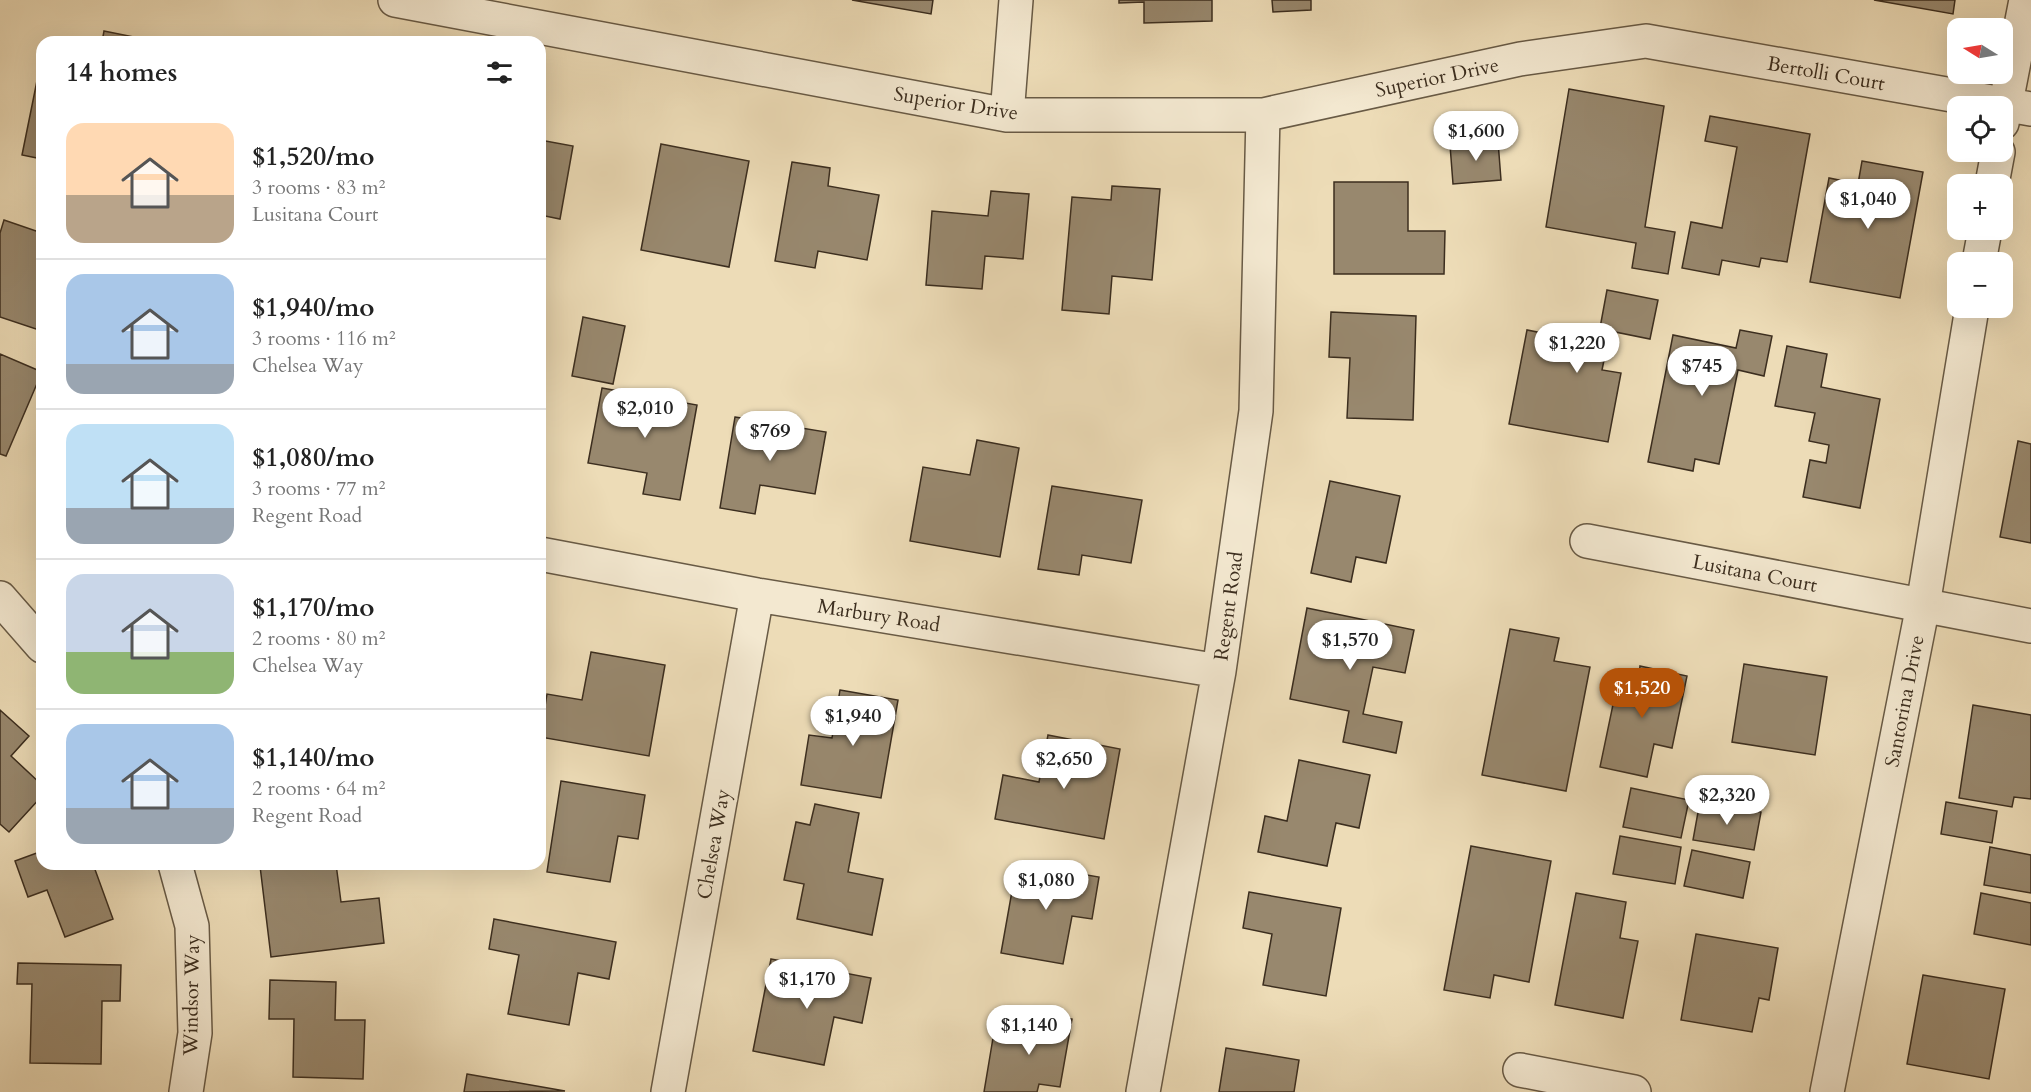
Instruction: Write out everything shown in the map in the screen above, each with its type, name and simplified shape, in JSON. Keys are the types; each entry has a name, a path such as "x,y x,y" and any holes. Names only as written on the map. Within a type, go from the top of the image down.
{"street":[{"name":"Superior Drive","path":"395,0 1007,115 1263,115 1520,59"},
{"path":"1007,115 1016,0"},
{"path":"2013,112 2026,0"},
{"name":"Bertolli Court","path":"1520,59 1646,42 1947,99"},
{"name":"Regent Road","path":"1143,1092 1219,671 1256,411 1263,115"},
{"name":"Santorina Drive","path":"1827,1092 1923,604 1970,318"},
{"name":"Lusitana Court","path":"1587,541 2031,626"},
{"name":"Marbury Road","path":"546,555 757,595 1219,671"},
{"name":"Chelsea Way","path":"668,1092 757,595"},
{"path":"0,598 36,639"},
{"name":"Windsor Way","path":"177,870 192,926 195,1034 186,1092"},
{"path":"1520,1070 1634,1092"}],"building":[{"path":"852,0 933,0 931,14"},
{"path":"1119,0 1212,0 1212,21 1144,23 1144,2 1119,3"},
{"path":"1272,0 1311,0 1311,10 1273,12"},
{"path":"1874,0 1955,0 1953,14"},
{"path":"104,31 129,36 103,36"},
{"path":"36,86 36,158 22,155"},
{"path":"1569,89 1664,106 1645,227 1675,232 1668,274 1632,268 1636,243 1546,227"},
{"path":"1710,116 1810,134 1787,262 1761,258 1759,267 1722,260 1719,275 1682,268 1691,222 1722,228 1737,147 1705,141"},
{"path":"546,141 573,146 560,219 546,216"},
{"path":"1498,141 1501,180 1453,184 1450,145"},
{"path":"661,144 749,161 729,267 641,250"},
{"path":"1862,161 1923,172 1900,298 1810,282 1829,178 1858,184"},
{"path":"792,162 830,168 828,186 879,195 867,260 818,251 815,268 775,261"},
{"path":"1334,182 1408,182 1408,231 1445,231 1444,274 1334,274"},
{"path":"1112,186 1160,189 1152,280 1112,276 1109,314 1062,310 1072,197 1111,200"},
{"path":"991,191 1029,194 1023,259 985,256 982,289 926,285 932,211 988,216"},
{"path":"4,220 36,231 36,329 0,317 0,233"},
{"path":"1607,290 1658,300 1650,339 1610,331 1602,370 1621,373 1608,442 1509,424 1527,330 1597,344"},
{"path":"1331,312 1416,316 1413,420 1347,418 1350,358 1329,357"},
{"path":"583,317 625,326 613,384 572,376"},
{"path":"1740,330 1772,336 1764,376 1738,370 1719,464 1695,459 1693,471 1648,462 1673,335 1736,348"},
{"path":"1787,346 1827,354 1821,387 1880,399 1860,508 1803,497 1810,460 1826,463 1829,445 1809,441 1815,413 1775,406"},
{"path":"0,354 36,369 36,386 6,456 0,454"},
{"path":"602,388 697,405 680,500 643,494 647,473 588,463"},
{"path":"735,417 826,432 815,494 760,485 755,514 720,508"},
{"path":"977,440 1019,448 1000,557 910,541 923,467 970,475"},
{"path":"2018,441 2031,444 2031,543 2000,537"},
{"path":"1330,481 1400,496 1386,563 1356,557 1351,582 1311,573"},
{"path":"1052,486 1142,500 1131,563 1082,555 1079,575 1038,569"},
{"path":"1307,608 1414,630 1405,673 1373,667 1363,714 1402,722 1396,753 1343,742 1349,711 1290,699"},
{"path":"1510,629 1559,638 1554,661 1590,667 1566,791 1482,775"},
{"path":"591,652 665,665 649,756 546,738 547,694 582,700"},
{"path":"1744,664 1827,677 1815,755 1732,742"},
{"path":"1640,666 1687,676 1672,748 1654,744 1647,777 1600,767 1620,671 1639,675"},
{"path":"840,690 898,700 881,798 801,785 809,735 832,738"},
{"path":"1973,705 2031,715 2031,799 2014,797 2012,807 1959,798"},
{"path":"0,710 29,736 11,756 36,779 36,803 9,832 0,824"},
{"path":"1048,735 1120,749 1104,839 995,819 1003,775 1039,782"},
{"path":"1299,760 1370,775 1359,828 1336,823 1327,866 1258,852 1265,816 1287,821"},
{"path":"561,781 645,795 638,839 618,836 610,882 547,872"},
{"path":"1631,788 1689,800 1681,838 1623,827"},
{"path":"1700,801 1761,812 1754,850 1693,840"},
{"path":"1946,802 1997,811 1992,843 1941,834"},
{"path":"815,804 859,813 848,872 883,879 872,935 797,919 804,884 784,880 796,822 810,825"},
{"path":"1620,836 1681,847 1675,884 1613,874"},
{"path":"1471,846 1551,861 1529,982 1494,975 1490,998 1444,990"},
{"path":"1990,847 2031,855 2031,893 1984,885"},
{"path":"1692,850 1750,862 1743,898 1684,886"},
{"path":"36,853 36,870 95,870 113,919 65,937 47,890 28,897 15,861"},
{"path":"1017,863 1099,877 1092,919 1072,916 1063,964 1001,953"},
{"path":"260,870 337,870 341,902 379,898 384,943 271,957"},
{"path":"1249,892 1341,908 1326,996 1263,985 1272,934 1243,928"},
{"path":"1576,893 1626,902 1620,938 1638,941 1623,1018 1555,1005"},
{"path":"1981,893 2031,903 2031,945 1974,934"},
{"path":"494,919 616,942 609,979 578,973 569,1025 508,1014 519,955 489,949"},
{"path":"1696,934 1778,948 1769,1000 1759,998 1752,1032 1681,1020"},
{"path":"771,959 871,978 862,1023 834,1017 824,1065 753,1051"},
{"path":"18,963 121,965 120,1001 102,1001 101,1064 30,1063 32,984 17,984"},
{"path":"1923,975 2005,989 1989,1079 1907,1064"},
{"path":"270,980 336,982 335,1020 365,1020 363,1079 293,1077 294,1019 269,1019"},
{"path":"1032,1012 1072,1019 1060,1087 1039,1084 1037,1092 984,1092 995,1026 1029,1032"},
{"path":"1226,1048 1299,1060 1294,1092 1219,1092"},
{"path":"467,1074 565,1091 464,1092"}]}
